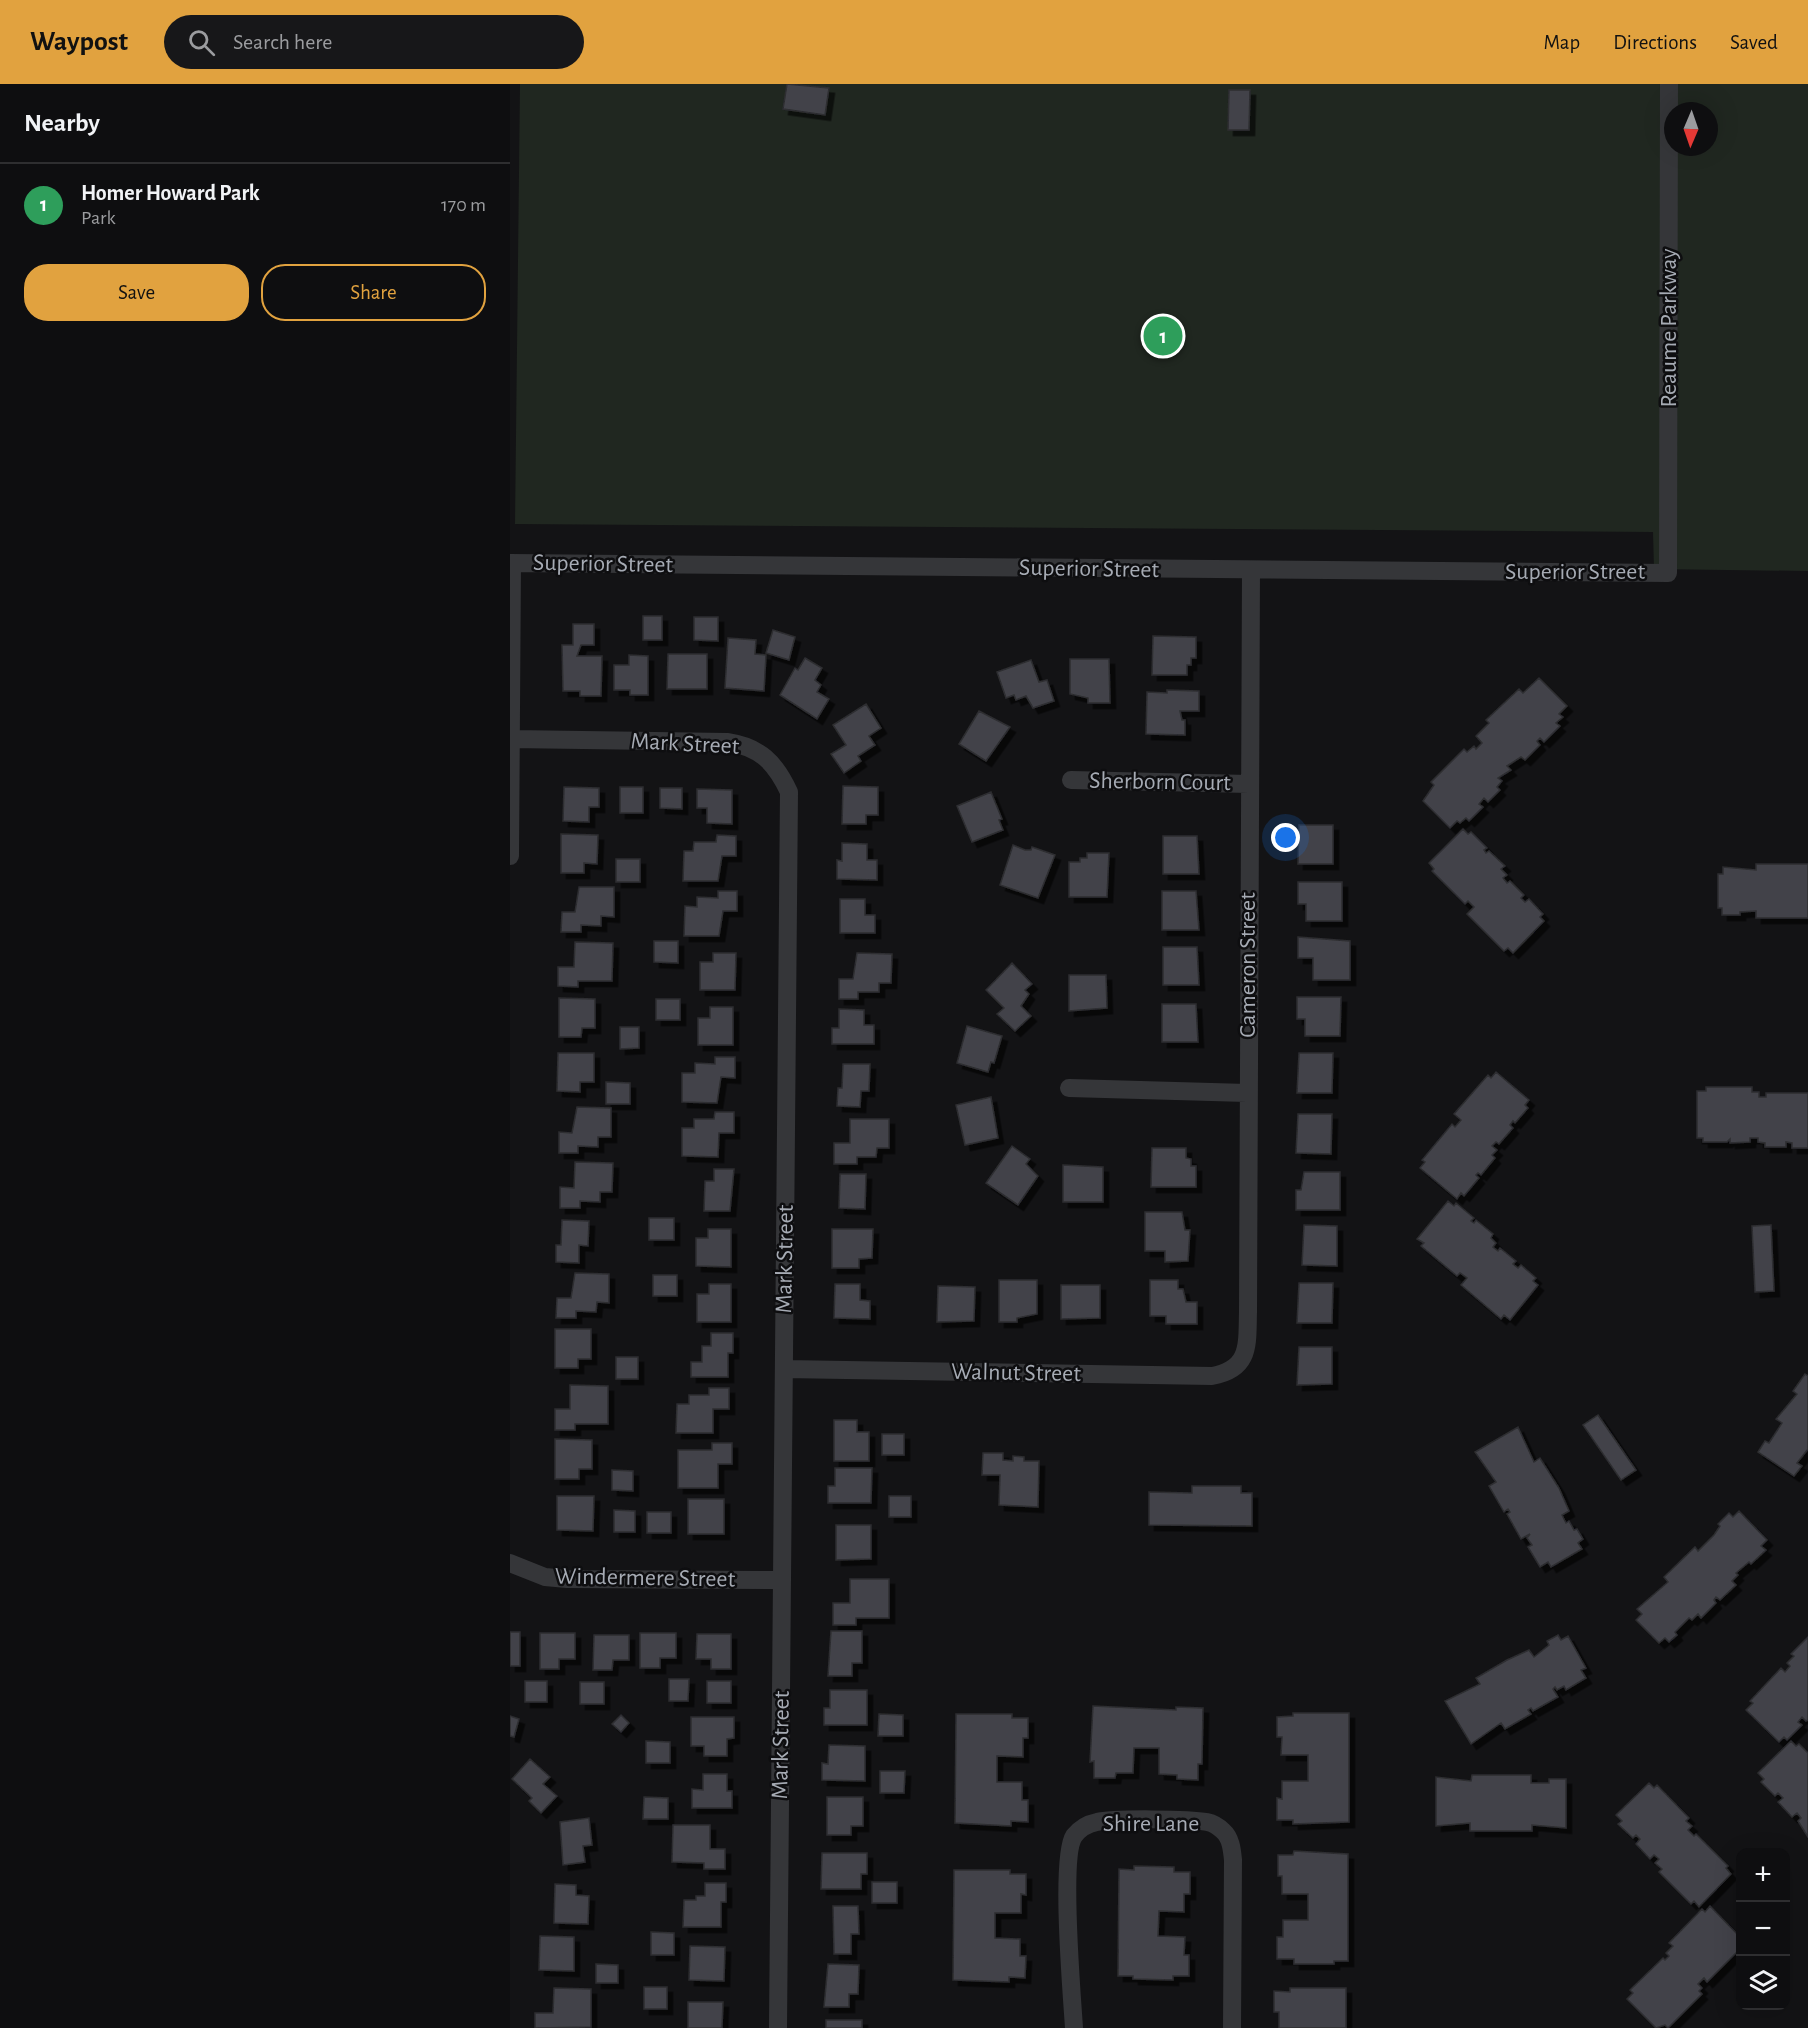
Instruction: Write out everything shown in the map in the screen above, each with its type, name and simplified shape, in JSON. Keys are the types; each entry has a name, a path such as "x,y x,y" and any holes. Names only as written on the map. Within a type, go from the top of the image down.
{"street":[{"name":"Reaume Parkway","path":"1668,573 1669,84"},
{"name":"Superior Street","path":"511,563 1668,573"},
{"path":"510,856 511,563"},
{"name":"Cameron Street","path":"1242,1359 1247,1348 1248,1312 1247,1093 1251,570"},
{"name":"Mark Street","path":"511,739 743,744 757,750 773,762 789,792 778,2028"},
{"name":"Sherborn Court","path":"1071,780 1249,784"},
{"path":"1069,1088 1247,1093"},
{"name":"Walnut Street","path":"784,1369 1212,1376 1234,1368 1242,1359"},
{"name":"Windermere Street","path":"510,1563 545,1577 567,1579 782,1580"},
{"name":"Shire Lane","path":"1074,2027 1069,1952 1068,1870 1073,1838 1081,1828 1100,1821 1147,1821 1208,1822 1224,1831 1229,1839 1233,1860 1232,2028"}],"shaded area":[{"path":"520,84 1808,84 1808,571 1654,569 1653,532 515,524"}],"building":[{"path":"787,84 829,88 825,115 783,109"},
{"path":"1229,90 1250,90 1249,130 1228,130"},
{"path":"643,616 662,616 662,640 643,640"},
{"path":"694,617 718,617 718,641 694,640"},
{"path":"573,624 594,624 594,645 581,645 577,656 602,656 601,696 580,696 580,691 563,691 562,645 573,645"},
{"path":"773,630 795,637 789,660 766,653"},
{"path":"1153,636 1196,637 1196,658 1191,658 1191,665 1187,665 1187,675 1152,675"},
{"path":"728,638 756,640 755,654 766,655 764,691 725,688"},
{"path":"668,654 707,654 707,689 667,689"},
{"path":"629,655 648,656 648,695 630,695 630,690 614,690 614,665 629,665"},
{"path":"805,658 822,668 815,680 821,685 817,692 829,699 817,719 780,695 795,668 798,670"},
{"path":"1070,659 1109,659 1110,703 1088,703 1088,698 1070,694"},
{"path":"1031,660 1039,682 1047,680 1054,701 1033,708 1026,696 1016,700 1014,695 1006,698 997,672"},
{"path":"1539,678 1567,706 1559,714 1563,717 1556,723 1560,726 1544,742 1540,738 1537,741 1540,745 1525,760 1521,757 1507,766 1511,770 1498,778 1502,781 1497,787 1500,790 1488,802 1484,798 1479,804 1483,807 1469,821 1466,818 1460,823 1457,821 1450,828 1423,801 1434,785 1431,782 1464,749 1467,752 1474,746 1476,749 1482,743 1476,736 1489,723 1486,720 1519,689 1523,693"},
{"path":"1167,690 1199,691 1199,711 1180,711 1182,720 1185,720 1185,735 1146,734 1147,692 1167,693"},
{"path":"866,704 881,728 869,736 875,745 858,756 861,761 844,773 831,754 846,745 833,725"},
{"path":"979,711 1010,727 986,761 959,744"},
{"path":"843,786 878,787 878,815 866,815 866,824 842,824"},
{"path":"564,787 599,788 599,807 589,807 589,822 563,821"},
{"path":"620,787 643,787 643,813 620,813"},
{"path":"660,788 682,788 682,809 660,808"},
{"path":"697,789 732,790 732,824 707,823 707,808 697,808"},
{"path":"991,792 1002,819 999,820 1003,830 972,842 957,806"},
{"path":"1299,825 1333,825 1333,864 1298,864"},
{"path":"1463,829 1468,834 1471,832 1487,848 1484,850 1486,853 1489,851 1505,866 1501,869 1507,875 1503,878 1507,883 1510,881 1524,895 1521,898 1525,902 1529,899 1543,914 1540,917 1544,921 1513,953 1508,948 1504,951 1467,914 1474,907 1468,901 1465,904 1432,871 1434,869 1429,863"},
{"path":"561,834 598,835 597,864 584,863 584,873 561,873"},
{"path":"717,835 736,836 736,856 722,856 718,881 683,881 684,851 693,851 694,842 716,842"},
{"path":"1163,836 1197,836 1199,874 1163,874"},
{"path":"842,843 867,844 867,860 877,860 877,880 837,879 837,860 842,861"},
{"path":"1013,845 1025,850 1031,850 1032,847 1055,855 1038,898 1000,885"},
{"path":"1087,853 1109,853 1107,897 1069,897 1069,862 1080,862 1080,858 1087,858"},
{"path":"616,859 640,859 640,882 616,882"},
{"path":"1756,864 1808,864 1808,918 1756,918 1756,911 1740,912 1740,915 1722,915 1722,908 1718,908 1718,874 1723,874 1723,867 1756,870"},
{"path":"1298,882 1342,882 1342,921 1306,921 1306,904 1298,904"},
{"path":"579,887 614,887 614,917 601,916 601,926 581,925 581,932 561,932 562,912 575,912"},
{"path":"718,891 737,891 737,911 723,911 719,936 684,936 685,906 697,907 697,897 718,898"},
{"path":"1162,891 1196,891 1199,930 1162,930"},
{"path":"840,899 865,899 865,915 875,915 875,933 840,933"},
{"path":"1298,937 1350,941 1350,980 1313,980 1313,958 1298,958"},
{"path":"654,941 678,941 678,963 654,962"},
{"path":"575,942 613,943 612,981 578,981 578,987 558,986 558,967 574,967"},
{"path":"1163,947 1197,947 1199,985 1163,985"},
{"path":"713,953 736,953 735,990 700,990 700,962 713,962"},
{"path":"857,953 892,954 891,983 879,983 879,992 858,992 858,999 839,999 839,979 853,979"},
{"path":"1012,963 1032,984 1025,990 1029,994 1021,1006 1031,1016 1015,1031 997,1014 1004,1008 986,990"},
{"path":"1069,975 1106,975 1107,1008 1069,1011"},
{"path":"1297,997 1341,997 1340,1036 1305,1036 1305,1019 1297,1019"},
{"path":"559,998 595,999 595,1028 582,1028 581,1037 559,1037"},
{"path":"656,999 680,999 680,1020 656,1020"},
{"path":"1162,1004 1196,1004 1198,1042 1162,1042"},
{"path":"710,1007 733,1007 733,1045 698,1045 698,1018 710,1018"},
{"path":"839,1009 864,1010 864,1025 874,1025 874,1044 832,1044 832,1028 839,1028"},
{"path":"967,1026 1002,1036 994,1063 991,1062 988,1072 957,1063"},
{"path":"620,1027 639,1027 639,1048 620,1049"},
{"path":"558,1053 594,1053 594,1082 580,1082 580,1092 557,1091"},
{"path":"1299,1053 1333,1053 1332,1093 1297,1093"},
{"path":"715,1057 735,1057 735,1078 721,1077 717,1103 682,1102 682,1073 695,1073 695,1063 715,1064"},
{"path":"843,1064 870,1064 869,1091 861,1091 860,1107 837,1106 838,1088 842,1088"},
{"path":"1496,1072 1529,1100 1525,1105 1528,1108 1515,1123 1513,1121 1510,1125 1513,1128 1499,1144 1496,1142 1492,1146 1497,1150 1492,1155 1495,1158 1481,1175 1478,1173 1476,1175 1479,1178 1464,1196 1461,1193 1457,1199 1420,1168 1425,1162 1422,1160 1452,1124 1455,1127 1461,1120 1454,1114 1488,1075 1491,1078"},
{"path":"606,1082 630,1083 630,1104 606,1104"},
{"path":"1706,1087 1752,1087 1752,1092 1759,1092 1759,1097 1766,1097 1766,1093 1808,1093 1808,1148 1792,1148 1792,1143 1786,1142 1786,1147 1765,1147 1765,1143 1758,1142 1758,1138 1750,1138 1750,1142 1730,1143 1730,1139 1727,1142 1703,1142 1703,1138 1697,1138 1697,1091 1706,1091"},
{"path":"991,1097 998,1138 965,1145 956,1105"},
{"path":"577,1107 611,1108 611,1137 598,1137 598,1147 578,1146 578,1153 559,1153 559,1132 572,1133"},
{"path":"715,1112 734,1112 734,1133 719,1133 718,1157 682,1156 682,1128 694,1128 694,1119 714,1119"},
{"path":"1298,1114 1332,1114 1331,1154 1296,1153"},
{"path":"850,1119 889,1119 889,1148 877,1148 876,1157 857,1157 857,1164 834,1164 834,1143 850,1143"},
{"path":"1012,1146 1030,1159 1026,1164 1038,1176 1018,1205 986,1183"},
{"path":"1152,1148 1186,1148 1186,1158 1191,1159 1191,1166 1196,1166 1196,1187 1151,1187"},
{"path":"575,1162 613,1163 612,1192 600,1192 600,1202 580,1201 580,1208 560,1208 560,1187 574,1188"},
{"path":"1063,1165 1103,1167 1103,1202 1063,1202"},
{"path":"714,1169 734,1169 730,1211 704,1211 705,1181 714,1181"},
{"path":"1304,1172 1340,1172 1340,1210 1296,1210 1296,1190 1301,1190"},
{"path":"840,1174 866,1174 865,1209 839,1208"},
{"path":"1448,1201 1454,1206 1456,1203 1474,1218 1471,1221 1474,1223 1476,1220 1493,1234 1491,1238 1496,1243 1493,1247 1498,1251 1500,1248 1516,1261 1513,1264 1518,1268 1521,1265 1536,1278 1533,1281 1538,1285 1510,1320 1504,1315 1501,1319 1461,1285 1467,1278 1460,1273 1457,1276 1421,1246 1424,1243 1417,1239"},
{"path":"1145,1212 1182,1212 1185,1230 1190,1230 1188,1261 1165,1262 1165,1251 1145,1251"},
{"path":"649,1218 674,1218 674,1240 649,1240"},
{"path":"562,1220 589,1221 588,1246 579,1245 579,1263 556,1262 556,1245 561,1245"},
{"path":"1304,1225 1337,1226 1337,1266 1302,1265"},
{"path":"1771,1225 1774,1291 1755,1292 1752,1226"},
{"path":"708,1229 731,1229 731,1267 696,1266 696,1238 708,1238"},
{"path":"832,1229 873,1229 872,1258 859,1259 859,1268 832,1268"},
{"path":"575,1273 609,1274 609,1303 597,1302 596,1312 576,1311 576,1318 556,1318 557,1298 571,1298"},
{"path":"653,1275 677,1275 677,1296 653,1296"},
{"path":"999,1280 1037,1280 1037,1314 1017,1318 1017,1322 999,1322"},
{"path":"1150,1280 1178,1280 1178,1289 1183,1289 1186,1302 1197,1302 1197,1324 1166,1324 1166,1316 1150,1316"},
{"path":"1299,1283 1333,1283 1332,1323 1297,1323"},
{"path":"709,1284 731,1284 731,1322 697,1322 697,1294 709,1294"},
{"path":"835,1284 860,1284 860,1300 870,1301 870,1319 834,1318"},
{"path":"1061,1285 1100,1285 1100,1318 1061,1319"},
{"path":"938,1286 975,1287 974,1321 937,1322"},
{"path":"555,1329 591,1329 591,1359 578,1359 578,1368 555,1368"},
{"path":"711,1333 733,1333 733,1353 728,1353 728,1377 691,1377 691,1362 702,1362 702,1346 711,1346"},
{"path":"1299,1347 1332,1347 1332,1384 1297,1385"},
{"path":"616,1357 638,1357 638,1379 616,1379"},
{"path":"1805,1374 1808,1376 1808,1449 1797,1463 1802,1466 1794,1476 1758,1452 1765,1441 1769,1443 1782,1423 1776,1419 1797,1394 1793,1391"},
{"path":"570,1385 608,1386 608,1424 575,1424 575,1430 555,1430 555,1409 570,1409"},
{"path":"709,1388 729,1388 729,1409 713,1409 713,1433 676,1433 677,1404 689,1404 689,1395 709,1395"},
{"path":"1598,1415 1636,1470 1621,1480 1583,1425"},
{"path":"834,1420 857,1420 857,1432 869,1432 869,1461 834,1461"},
{"path":"1518,1427 1534,1462 1540,1458 1559,1488 1569,1511 1562,1515 1566,1523 1569,1521 1583,1539 1578,1543 1582,1549 1551,1567 1548,1562 1540,1567 1528,1547 1532,1545 1527,1538 1530,1534 1521,1539 1507,1514 1510,1512 1508,1509 1504,1512 1489,1486 1496,1482 1475,1452"},
{"path":"882,1434 904,1434 904,1455 882,1455"},
{"path":"555,1439 592,1440 592,1469 579,1469 579,1479 555,1479"},
{"path":"712,1443 732,1443 732,1464 718,1464 718,1488 678,1488 678,1450 712,1450"},
{"path":"983,1453 1003,1453 1003,1460 1013,1461 1013,1456 1024,1457 1024,1461 1039,1461 1038,1507 999,1505 1000,1475 982,1475"},
{"path":"835,1468 872,1468 871,1503 828,1503 828,1486 835,1486"},
{"path":"612,1470 633,1471 633,1491 612,1490"},
{"path":"1192,1486 1241,1486 1241,1493 1252,1493 1252,1526 1149,1525 1149,1492 1192,1493"},
{"path":"557,1496 594,1496 593,1531 557,1530"},
{"path":"889,1496 911,1496 911,1517 889,1517"},
{"path":"688,1499 724,1499 724,1534 688,1534"},
{"path":"614,1510 635,1511 635,1532 614,1532"},
{"path":"1739,1511 1767,1540 1761,1546 1766,1550 1751,1564 1749,1562 1736,1573 1738,1575 1732,1581 1736,1585 1720,1600 1716,1597 1714,1600 1716,1603 1701,1618 1698,1614 1692,1620 1689,1618 1669,1642 1665,1638 1659,1643 1636,1620 1642,1614 1637,1609 1668,1582 1664,1577 1695,1547 1698,1551 1714,1535 1720,1526 1718,1524 1729,1513 1733,1517"},
{"path":"647,1512 671,1512 671,1533 647,1533"},
{"path":"836,1525 871,1525 871,1559 836,1560"},
{"path":"850,1579 889,1579 889,1618 856,1618 856,1625 833,1625 833,1603 850,1603"},
{"path":"831,1631 862,1631 862,1663 852,1663 852,1676 828,1676"},
{"path":"510,1632 520,1632 520,1666 510,1666"},
{"path":"540,1633 575,1633 575,1659 559,1659 559,1669 540,1669"},
{"path":"640,1633 676,1633 676,1658 660,1658 660,1668 640,1668"},
{"path":"697,1634 731,1634 731,1669 711,1669 711,1659 696,1659"},
{"path":"594,1635 629,1635 629,1660 613,1660 612,1670 593,1670"},
{"path":"1558,1635 1561,1640 1568,1636 1586,1668 1581,1670 1586,1678 1566,1690 1564,1686 1557,1690 1555,1687 1553,1689 1558,1697 1533,1711 1531,1708 1528,1710 1531,1714 1505,1729 1501,1723 1471,1744 1445,1701 1480,1684 1476,1678 1507,1660 1529,1650 1534,1657 1549,1645 1547,1641"},
{"path":"1808,1637 1808,1720 1802,1717 1798,1722 1802,1725 1787,1740 1784,1737 1779,1742 1746,1710 1753,1703 1750,1701 1781,1668 1785,1672 1790,1666 1787,1663 1794,1656 1791,1654"},
{"path":"669,1679 689,1679 688,1701 669,1701"},
{"path":"525,1681 547,1681 547,1702 525,1702"},
{"path":"707,1681 731,1681 731,1703 707,1703"},
{"path":"580,1682 604,1682 604,1704 580,1704"},
{"path":"830,1690 867,1690 867,1725 824,1725 824,1708 830,1708"},
{"path":"1093,1706 1176,1710 1176,1707 1203,1708 1202,1764 1198,1764 1198,1780 1177,1779 1177,1775 1159,1774 1159,1748 1134,1748 1133,1773 1116,1773 1115,1778 1094,1778 1094,1761 1090,1762"},
{"path":"1293,1713 1349,1713 1349,1822 1293,1824 1293,1820 1277,1820 1277,1798 1282,1799 1282,1781 1308,1781 1308,1755 1281,1755 1282,1737 1277,1737 1277,1717 1293,1716"},
{"path":"879,1714 903,1715 903,1736 878,1736"},
{"path":"956,1714 1012,1714 1012,1718 1028,1718 1028,1738 1023,1738 1023,1757 997,1756 997,1782 1022,1782 1022,1800 1028,1800 1028,1822 1011,1821 1011,1826 955,1823"},
{"path":"621,1715 629,1723 621,1732 612,1724"},
{"path":"510,1716 519,1719 514,1737 510,1736"},
{"path":"691,1717 734,1717 734,1738 727,1739 727,1756 704,1756 704,1746 691,1746"},
{"path":"646,1741 670,1742 670,1763 646,1763"},
{"path":"1791,1741 1796,1746 1799,1744 1808,1753 1808,1837 1798,1821 1801,1818 1797,1813 1792,1817 1778,1802 1783,1798 1778,1793 1775,1796 1761,1782 1764,1779 1758,1773"},
{"path":"829,1745 865,1746 865,1781 822,1780 822,1763 828,1764"},
{"path":"530,1759 550,1777 543,1784 557,1796 541,1813 529,1801 532,1798 512,1779"},
{"path":"880,1771 905,1771 904,1793 880,1793"},
{"path":"703,1774 727,1774 727,1791 732,1791 732,1808 692,1808 692,1789 703,1790"},
{"path":"1472,1775 1531,1775 1531,1783 1549,1783 1549,1779 1566,1779 1566,1828 1532,1825 1532,1831 1470,1831 1470,1823 1436,1826 1436,1777 1471,1781"},
{"path":"1649,1783 1654,1788 1657,1785 1689,1818 1686,1821 1692,1826 1688,1830 1694,1836 1696,1834 1728,1866 1726,1868 1731,1874 1699,1907 1694,1901 1691,1904 1659,1872 1662,1869 1655,1863 1659,1859 1654,1855 1650,1859 1636,1844 1640,1839 1636,1835 1633,1838 1618,1824 1622,1821 1616,1815"},
{"path":"644,1797 668,1798 668,1819 643,1819"},
{"path":"827,1797 863,1797 863,1826 851,1826 851,1835 827,1835"},
{"path":"589,1818 592,1845 583,1846 585,1862 563,1865 560,1822"},
{"path":"673,1825 710,1825 710,1849 725,1849 725,1869 704,1869 704,1863 672,1862"},
{"path":"1294,1851 1348,1854 1348,1961 1334,1961 1334,1964 1294,1964 1294,1959 1277,1959 1277,1937 1283,1937 1283,1920 1308,1920 1308,1894 1282,1894 1282,1876 1278,1876 1278,1855 1293,1855"},
{"path":"822,1853 867,1853 867,1874 861,1874 861,1889 821,1889"},
{"path":"1134,1866 1174,1867 1174,1872 1190,1872 1190,1894 1184,1894 1184,1912 1159,1911 1158,1936 1185,1937 1184,1955 1189,1955 1189,1976 1173,1976 1173,1980 1133,1979 1133,1976 1118,1976 1119,1869 1134,1870"},
{"path":"954,1870 1010,1870 1010,1874 1026,1874 1026,1895 1021,1894 1021,1913 995,1913 995,1938 1020,1939 1020,1956 1026,1956 1025,1978 1009,1977 1009,1982 953,1980"},
{"path":"872,1882 897,1882 897,1903 872,1903"},
{"path":"705,1883 726,1883 726,1902 721,1902 721,1927 683,1927 684,1900 696,1900 696,1896 705,1896"},
{"path":"555,1884 576,1885 576,1895 589,1896 588,1924 554,1923"},
{"path":"833,1906 858,1906 859,1934 851,1934 851,1954 834,1954"},
{"path":"1710,1906 1736,1933 1736,1953 1707,1982 1704,1978 1698,1984 1702,1988 1699,1991 1702,1994 1668,2028 1665,2025 1656,2028 1627,1999 1633,1993 1630,1990 1663,1958 1665,1960 1669,1956 1666,1953 1673,1946 1669,1943 1702,1909 1705,1912"},
{"path":"651,1932 674,1933 674,1955 651,1955"},
{"path":"540,1936 574,1937 574,1971 539,1970"},
{"path":"690,1946 725,1947 724,1981 689,1980"},
{"path":"596,1964 618,1965 618,1983 596,1983"},
{"path":"828,1964 859,1965 858,1994 849,1994 849,2007 824,2007"},
{"path":"644,1987 667,1987 667,2009 644,2009"},
{"path":"554,1988 591,1989 591,2027 535,2028 535,2013 553,2013"},
{"path":"1290,1988 1346,1988 1346,2028 1279,2028 1279,2012 1274,2012 1274,1991 1290,1992"},
{"path":"688,2002 723,2002 722,2028 688,2028"},
{"path":"826,2020 862,2020 862,2028 826,2028"}],"place":[{"name":"Homer Howard Park","path":"1163,336"}]}
